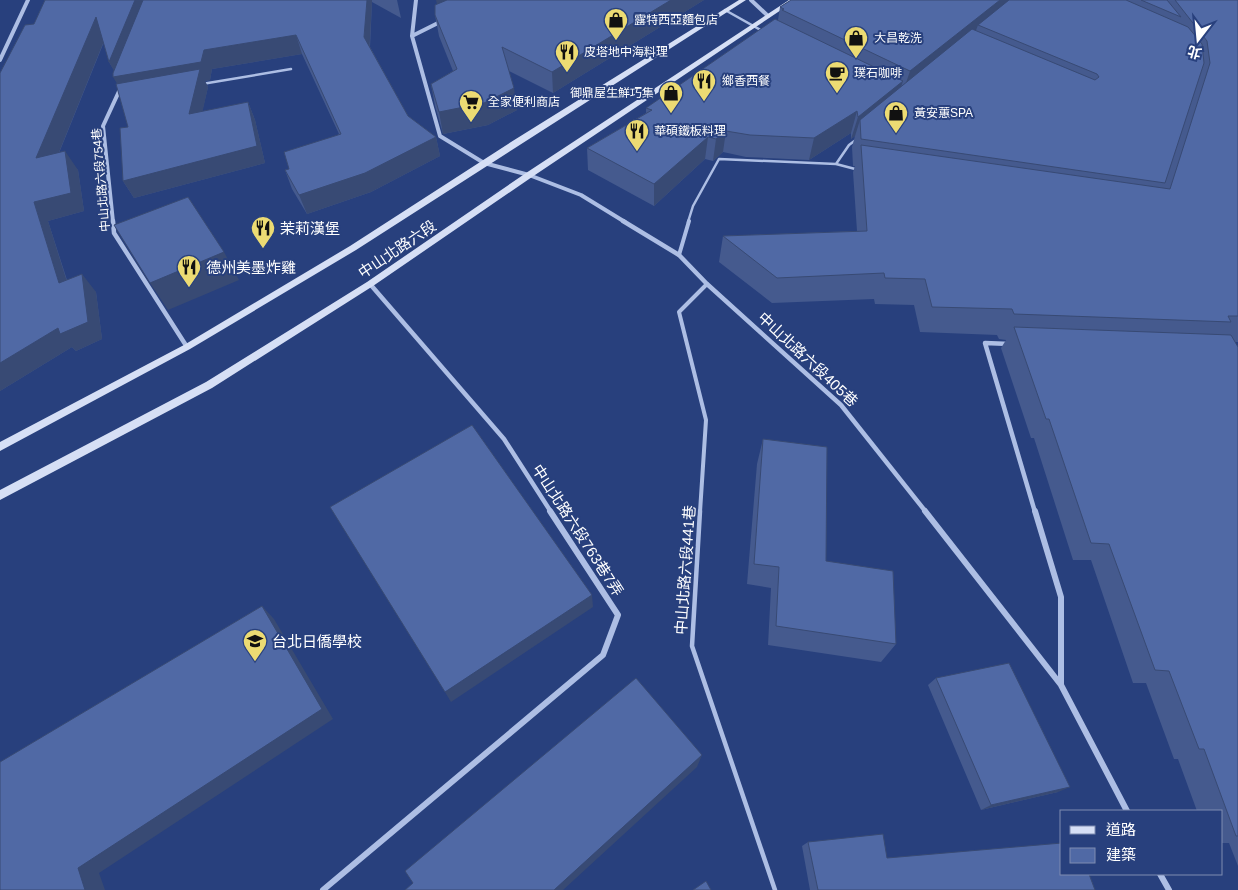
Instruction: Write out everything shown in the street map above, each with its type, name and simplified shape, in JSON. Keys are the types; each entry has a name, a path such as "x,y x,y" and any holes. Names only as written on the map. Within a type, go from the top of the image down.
{"main road":[{"name":"中山北路六段","path":"0,447 187,347 353,248 743,0"},
{"name":"中山北路六段","path":"0,495 209,384 370,284 529,174 793,0"}],"street":[{"path":"0,60 28,0"},
{"path":"412,36 416,0"},
{"path":"751,0 768,16"},
{"path":"412,36 444,20"},
{"name":"中山北路六段405巷","path":"412,36 440,136 484,163 529,174 581,195 679,255 707,284 841,405 995,598 1061,685 1126,810"},
{"name":"中山北路六段754巷","path":"123,81 103,126 114,233 187,347"},
{"name":"中山北路六段763巷7弄","path":"323,890 603,655 618,615 504,439 370,284"},
{"name":"中山北路六段405巷","path":"1014,344 985,343 1061,597 1061,685"},
{"path":"1161,875 1169,890"}],"lane":[{"path":"725,10 752,27 768,34"},
{"path":"194,86 291,69"},
{"path":"116,100 126,98"},
{"path":"836,164 849,145 864,133"},
{"path":"679,255 693,206 719,159 836,164 862,171"},
{"name":"中山北路六段441巷","path":"707,284 679,312 706,420 692,646 775,890"}],"building":[{"path":"45,0 135,0 109,62 96,17 36,158 65,151 71,193 34,202 59,283 82,274 88,322 60,334 58,328 0,363 0,73 25,25 34,24"},
{"path":"143,0 367,0 364,37 408,116 436,137 365,173 299,195 285,170 289,169 284,152 341,134 296,35 204,50 201,62 113,77"},
{"path":"447,0 671,0 552,72 502,47 514,88 484,103 439,112 431,84 457,69 435,15 435,5"},
{"path":"791,0 1000,0 910,71 782,10 784,9 780,7"},
{"path":"1009,0 1126,0 1188,27 1202,44 1204,63 1165,183 861,139 860,120 972,29 1095,80 1099,77 1097,74 978,25"},
{"path":"1141,0 1167,0 1181,17"},
{"path":"1175,0 1238,0 1238,316 1228,316 1231,322 1014,314 1012,309 932,307 925,279 885,278 884,273 777,278 723,236 867,231 861,145 1170,189 1210,63 1207,41"},
{"path":"775,19 903,81 858,117 857,111 814,138 750,135 726,131 716,139 708,137 654,184 587,148 652,110 646,108"},
{"path":"200,69 189,114 248,102 257,146 123,181 120,128 128,127 116,84"},
{"path":"188,197 224,252 150,283 114,225"},
{"path":"1014,327 1231,335 1238,347 1238,836 1236,836 1204,749 1199,749 1169,671 1155,670 1109,544 1091,543 1049,419 1046,419"},
{"path":"472,425 592,595 445,692 330,507"},
{"path":"763,439 827,447 826,561 893,571 896,644 776,626 779,567 754,564"},
{"path":"262,606 322,709 78,868 85,890 0,890 0,762"},
{"path":"1009,663 1070,787 991,805 936,678"},
{"path":"636,678 702,755 554,890 405,890 413,883 405,871"},
{"path":"883,834 887,858 1060,843 1060,875 1089,875 1095,890 818,890 808,842"},
{"path":"706,881 711,890 693,890"}],"place":[{"name":"露特西亞麵包店","path":"616,41"},
{"name":"大昌乾洗","path":"856,59"},
{"name":"皮塔地中海料理","path":"567,73"},
{"name":"璞石咖啡","path":"837,94"},
{"name":"鄉香西餐","path":"704,102"},
{"name":"御鼎屋生鮮巧集","path":"671,114"},
{"name":"全家便利商店","path":"471,123"},
{"name":"黃安蕙SPA","path":"896,134"},
{"name":"華碩鐵板料理","path":"637,152"},
{"name":"茉莉漢堡","path":"263,249"},
{"name":"德州美墨炸雞","path":"189,288"},
{"name":"台北日僑學校","path":"255,662"}]}
